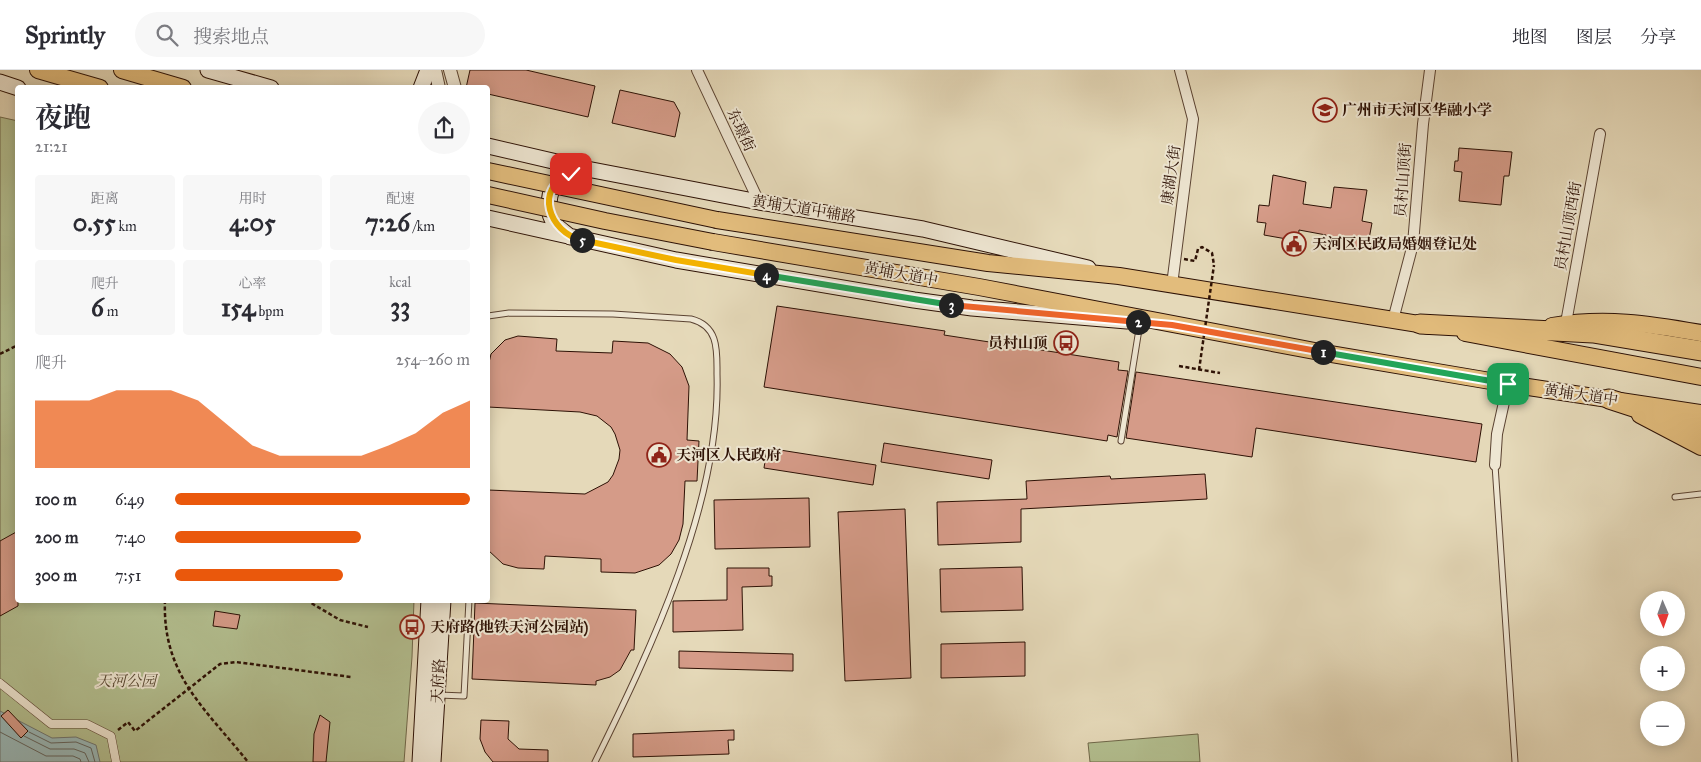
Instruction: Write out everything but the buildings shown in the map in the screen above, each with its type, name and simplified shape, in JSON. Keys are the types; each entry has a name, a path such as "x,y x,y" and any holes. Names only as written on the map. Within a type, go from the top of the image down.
{"highway":[{"path":"1420,324 1584,332 1701,350"},
{"path":"1609,399 1701,429"}],"main road":[{"path":"38,70 90,85"},
{"path":"122,70 174,85"},
{"path":"208,70 260,85"},
{"path":"422,85 428,70"},
{"path":"0,82 15,87"},
{"name":"黄埔大道中辅路","path":"490,146 587,169 758,202 941,233 1119,276"},
{"path":"572,238 550,216 550,194 556,182 564,177 587,169"},
{"name":"黄埔大道中","path":"490,171 717,220 988,263 1119,276 1420,324 1701,377"},
{"name":"黄埔大道中","path":"490,194 595,219 713,242 988,289 1172,325 1508,384 1701,413"},
{"path":"490,218 676,260 933,302 1172,325"},
{"path":"1528,329 1595,320 1628,322 1701,333"},
{"path":"1609,399 1701,447"},
{"name":"天府路","path":"420,762 429,603"},
{"name":"天府路","path":"433,762 443,603"}],"street":[{"path":"435,70 438,85"},
{"path":"450,70 454,85"},
{"name":"东璟街","path":"697,70 758,202"},
{"name":"康湖大街","path":"1172,285 1193,119 1180,70"},
{"name":"员村山顶街","path":"1393,320 1413,244 1423,124 1430,70"},
{"name":"员村山顶西街","path":"1566,324 1600,134"},
{"path":"1495,466 1497,434 1508,384"},
{"path":"0,683 51,724 87,724 111,736 116,762"}],"lane":[{"path":"490,316 509,313 613,314 691,319 702,322 716,341 718,396 710,460 688,542 654,639 595,762"},
{"path":"1121,441 1140,323"},
{"path":"1495,466 1515,762"},
{"path":"1675,497 1701,494"},
{"path":"437,695 464,696 470,603"}],"path":[{"path":"1195,261 1198,249 1202,247 1212,253 1214,265 1199,370"},
{"path":"0,354 15,346"},
{"path":"1179,366 1220,373"},
{"path":"165,603 168,642 174,664 190,689 248,762"},
{"path":"311,603 340,620 368,627"},
{"path":"111,736 128,722 135,732 220,664 236,662 351,677"}],"green space":[{"name":"天河公园","path":"0,117 15,120 15,603 414,603 404,762 0,762"},
{"path":"1198,734 1200,762 1090,762 1088,743"}],"water":[{"path":"0,711 52,738 76,737 96,745 100,762 0,762"}],"place":[{"name":"广州市天河区华融小学","path":"1325,110"},
{"name":"天河区民政局婚姻登记处","path":"1294,244"},
{"name":"员村山顶","path":"1066,343"},
{"name":"天河区人民政府","path":"659,455"},
{"name":"天府路(地铁天河公园站)","path":"412,627"}],"route":[{"path":"571,174 556,182 550,194 550,216 572,238 676,260 914,300 972,308 1172,325 1508,384"}]}
